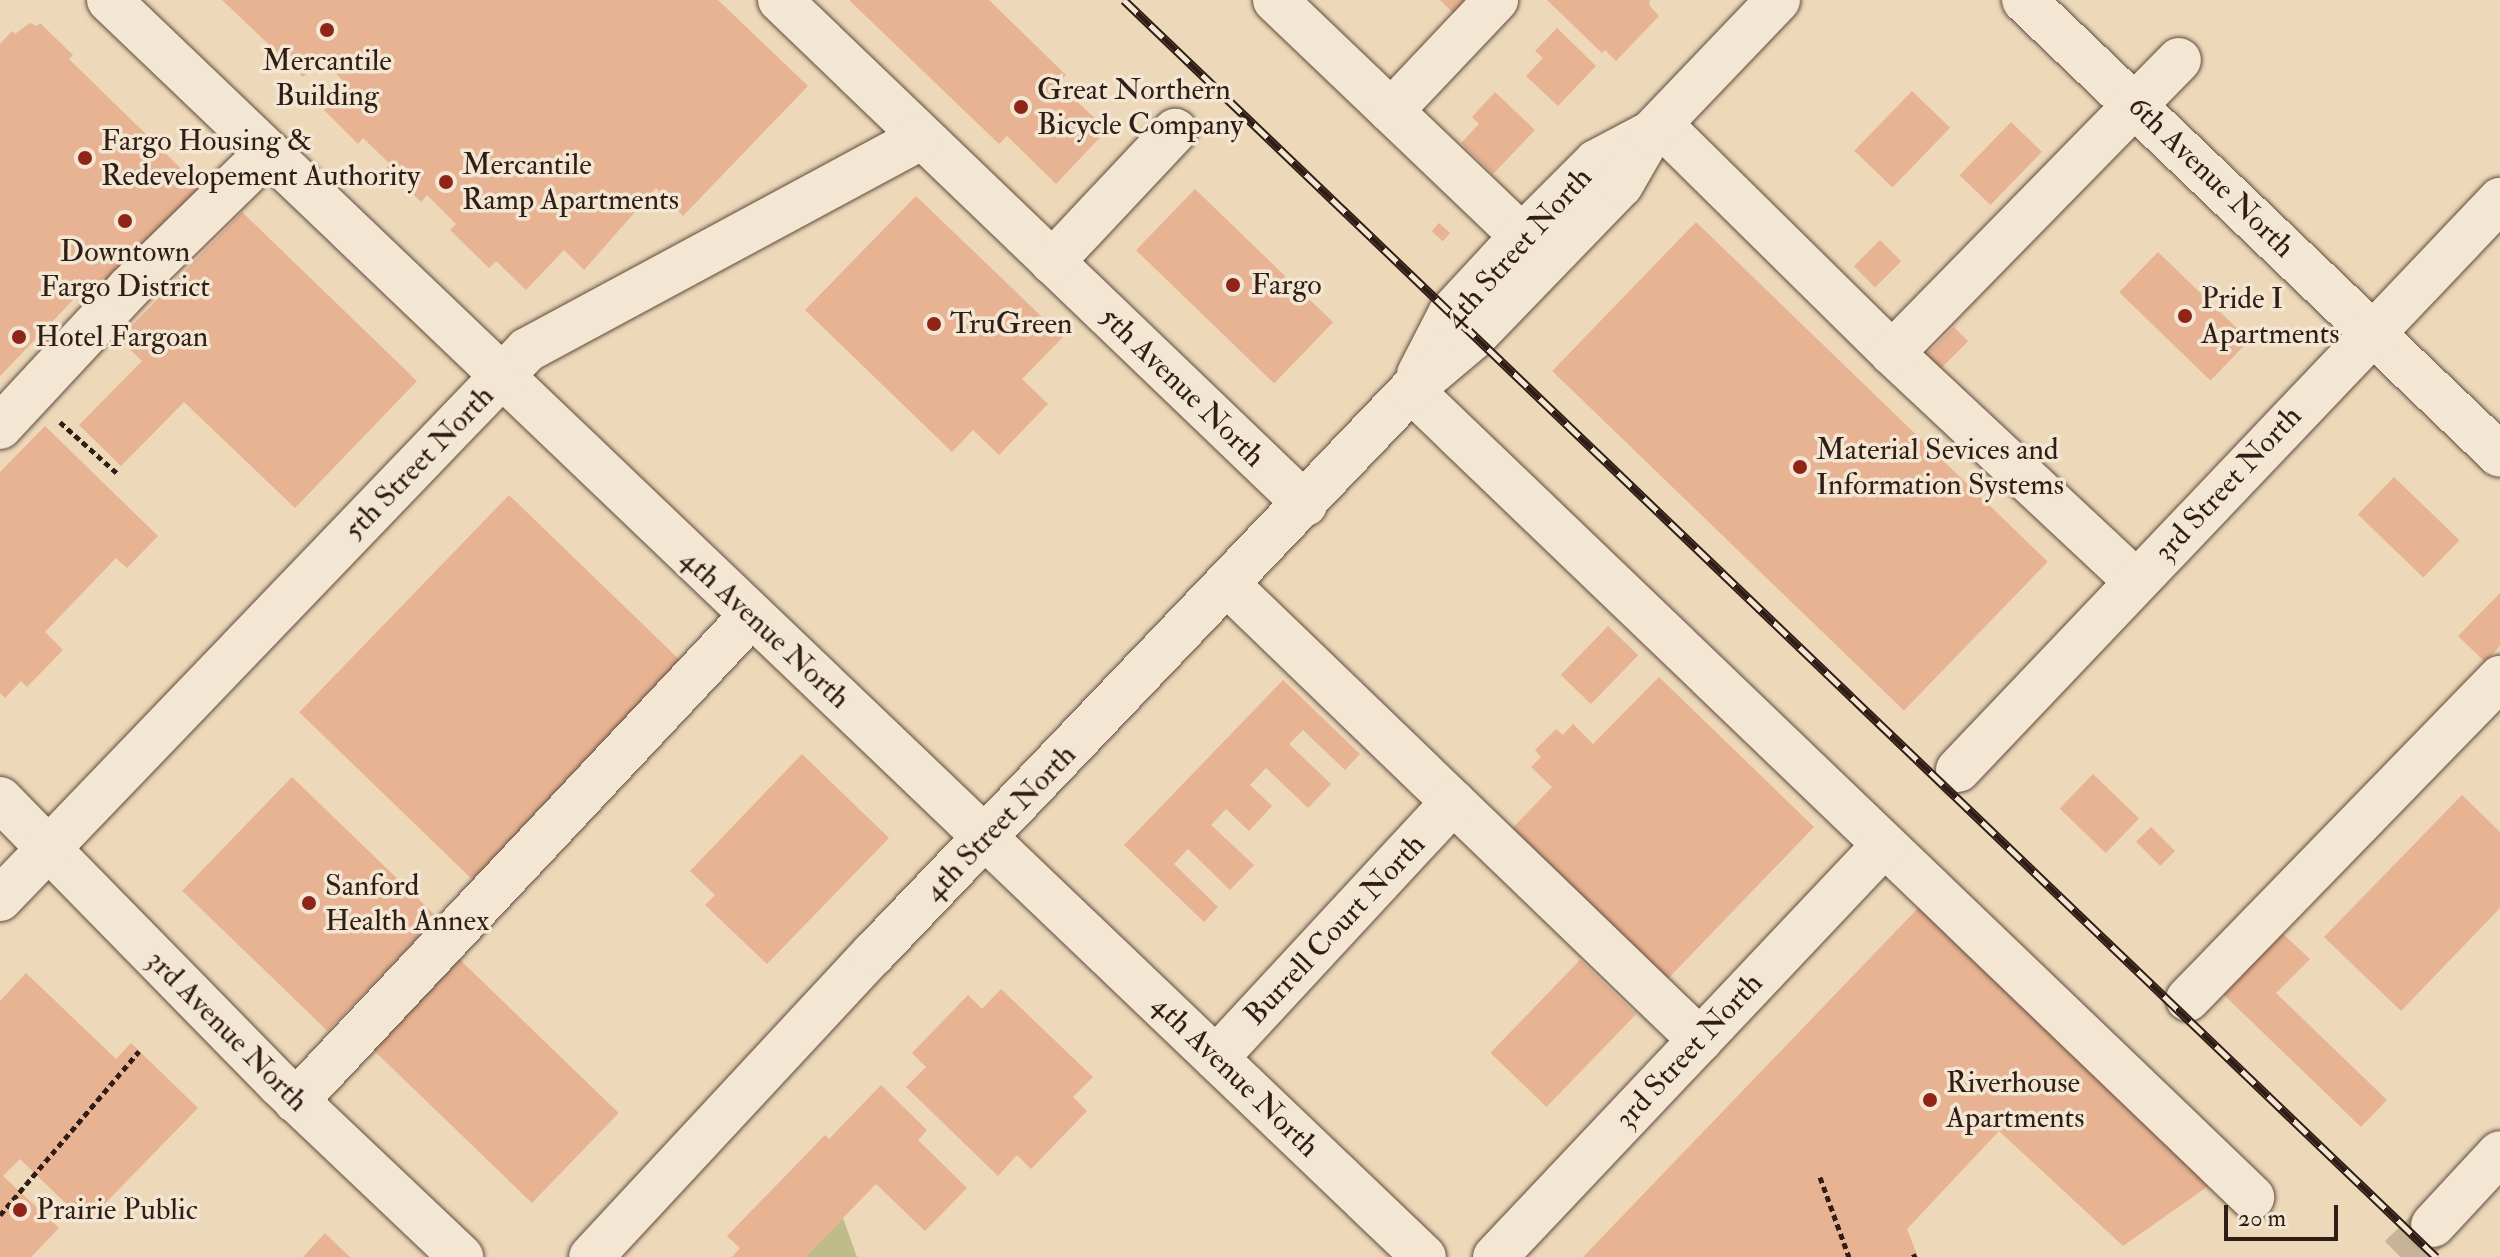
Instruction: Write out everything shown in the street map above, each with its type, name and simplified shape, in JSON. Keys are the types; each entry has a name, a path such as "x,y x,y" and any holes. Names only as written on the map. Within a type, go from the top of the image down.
{"street":[{"name":"4th Avenue North","path":"109,0 1424,1257"},
{"name":"5th Avenue North","path":"780,0 1305,504"},
{"path":"1275,0 1522,236"},
{"path":"1391,111 1496,0"},
{"name":"4th Street North","path":"591,1257 1411,390 1474,337 1621,185 1656,128 1778,0"},
{"name":"6th Avenue North","path":"2024,0 2500,455"},
{"path":"1892,353 2179,60"},
{"path":"1656,128 2136,581"},
{"name":"4th Street North","path":"1411,390 1450,314 1522,236 1596,162 1656,128"},
{"path":"1052,262 1175,131"},
{"name":"5th Street North","path":"0,899 527,350 921,138"},
{"path":"0,427 129,288 267,153"},
{"name":"3rd Street North","path":"1958,770 2500,200"},
{"path":"1411,390 2252,1197"},
{"path":"1228,585 1700,1040"},
{"path":"296,1101 751,616"},
{"path":"2188,999 2500,678"},
{"name":"3rd Avenue North","path":"0,799 52,848 97,900 296,1101 461,1257"},
{"name":"Burrell Court North","path":"1216,1058 1453,802"},
{"name":"3rd Street North","path":"1495,1257 1884,845"},
{"path":"2433,1225 2500,1153"}],"path":[{"path":"30,394 119,475"},
{"path":"0,1215 139,1051"},
{"path":"1820,1177 1849,1257"}],"shaded area":[{"path":"843,1218 857,1257 805,1257"}],"building":[{"path":"222,0 718,0 808,86 683,216 656,188 584,270 564,250 526,290 496,261 489,268 450,230 456,224 427,195 421,202 386,168 390,164 363,138 358,144 324,110 348,85 321,60 303,77"},
{"name":"Great Northern Bicycle Company","path":"849,0 989,0 1066,75 1058,83 1107,130 1056,184 1007,136 999,144"},
{"path":"1440,0 1479,0 1460,20"},
{"path":"1547,0 1650,0 1649,5 1659,16 1616,61 1605,50 1602,53"},
{"name":"Fargo Housing & Redevelopement Authority","path":"30,23 37,26 40,23 73,55 69,59 203,190 87,310 75,298 0,376 0,44 12,31 15,34"},
{"path":"1557,28 1596,66 1558,106 1526,76 1543,58 1535,51"},
{"path":"1912,91 1950,128 1892,188 1854,151"},
{"path":"1495,92 1535,130 1493,174 1461,143 1479,124 1472,117"},
{"path":"2011,122 2042,152 1991,205 1960,175"},
{"name":"Fargo","path":"1195,189 1333,322 1274,384 1136,250"},
{"name":"TruGreen","path":"916,196 1063,337 1022,379 1048,404 999,455 973,430 952,452 805,310"},
{"path":"242,212 417,381 295,508 184,402 121,466 79,425 142,361 119,339"},
{"name":"Material Sevices and Information Systems","path":"1696,222 2048,562 1904,711 1552,371"},
{"path":"1439,223 1450,233 1443,241 1432,231"},
{"path":"1880,240 1901,261 1875,287 1854,266"},
{"name":"Pride I Apartments","path":"2158,252 2249,340 2210,381 2119,292"},
{"path":"1954,327 1968,341 1941,369 1926,355"},
{"path":"45,426 158,536 127,568 116,558 45,632 63,650 27,687 21,681 5,698 0,693 0,472"},
{"path":"2394,477 2459,540 2423,578 2358,514"},
{"path":"509,495 682,662 473,880 299,712"},
{"path":"2500,593 2500,646 2485,662 2458,636"},
{"path":"1608,626 1638,655 1591,704 1561,675"},
{"path":"1659,677 1814,827 1660,987 1504,837 1552,787 1531,767 1541,757 1535,750 1556,729 1563,735 1573,724 1593,744"},
{"path":"1283,680 1360,754 1345,770 1303,730 1289,744 1331,784 1308,808 1266,768 1250,785 1272,806 1249,831 1226,809 1211,825 1254,865 1230,890 1188,849 1174,864 1218,907 1204,922 1124,845"},
{"path":"802,754 889,838 767,964 705,905 715,895 690,871"},
{"path":"2093,774 2139,818 2106,853 2060,809"},
{"name":"Sanford Health Annex","path":"292,777 437,917 328,1031 182,891"},
{"path":"2462,795 2500,832 2500,908 2401,1011 2324,937"},
{"path":"2151,827 2175,851 2160,866 2136,842"},
{"name":"Riverhouse Apartments","path":"1920,906 2214,1182 2123,1246 1999,1131 1907,1229 1918,1257 1583,1257"},
{"path":"2282,933 2310,959 2276,993 2387,1100 2361,1127 2223,994"},
{"path":"454,954 619,1113 532,1203 367,1044"},
{"path":"1580,960 1636,1014 1546,1107 1490,1053"},
{"path":"26,973 116,1059 131,1043 198,1108 86,1223 20,1159 3,1176 59,1228 31,1257 0,1257 0,1001"},
{"path":"1001,989 1093,1077 1073,1097 1087,1111 1031,1169 1017,1155 998,1176 906,1087 926,1067 912,1053 968,995 982,1009"},
{"path":"881,1085 927,1130 918,1140 967,1188 925,1231 876,1184 805,1257 732,1257 740,1248 727,1236 825,1135 829,1139"},
{"path":"325,1233 330,1238 350,1257 303,1257"}],"tunnel":[{"path":"2400,1257 2433,1225"}],"railway":[{"path":"1124,0 2436,1257"}],"place":[{"name":"Mercantile Building","path":"327,30"},
{"name":"Great Northern Bicycle Company","path":"1021,107"},
{"name":"Fargo Housing & Redevelopement Authority","path":"85,158"},
{"name":"Mercantile Ramp Apartments","path":"446,182"},
{"name":"Downtown Fargo District","path":"125,221"},
{"name":"Fargo","path":"1233,285"},
{"name":"Pride I Apartments","path":"2185,316"},
{"name":"TruGreen","path":"934,324"},
{"name":"Hotel Fargoan","path":"19,337"},
{"name":"Material Sevices and Information Systems","path":"1800,467"},
{"name":"Sanford Health Annex","path":"309,903"},
{"name":"Riverhouse Apartments","path":"1930,1100"},
{"name":"Prairie Public","path":"20,1210"}]}
